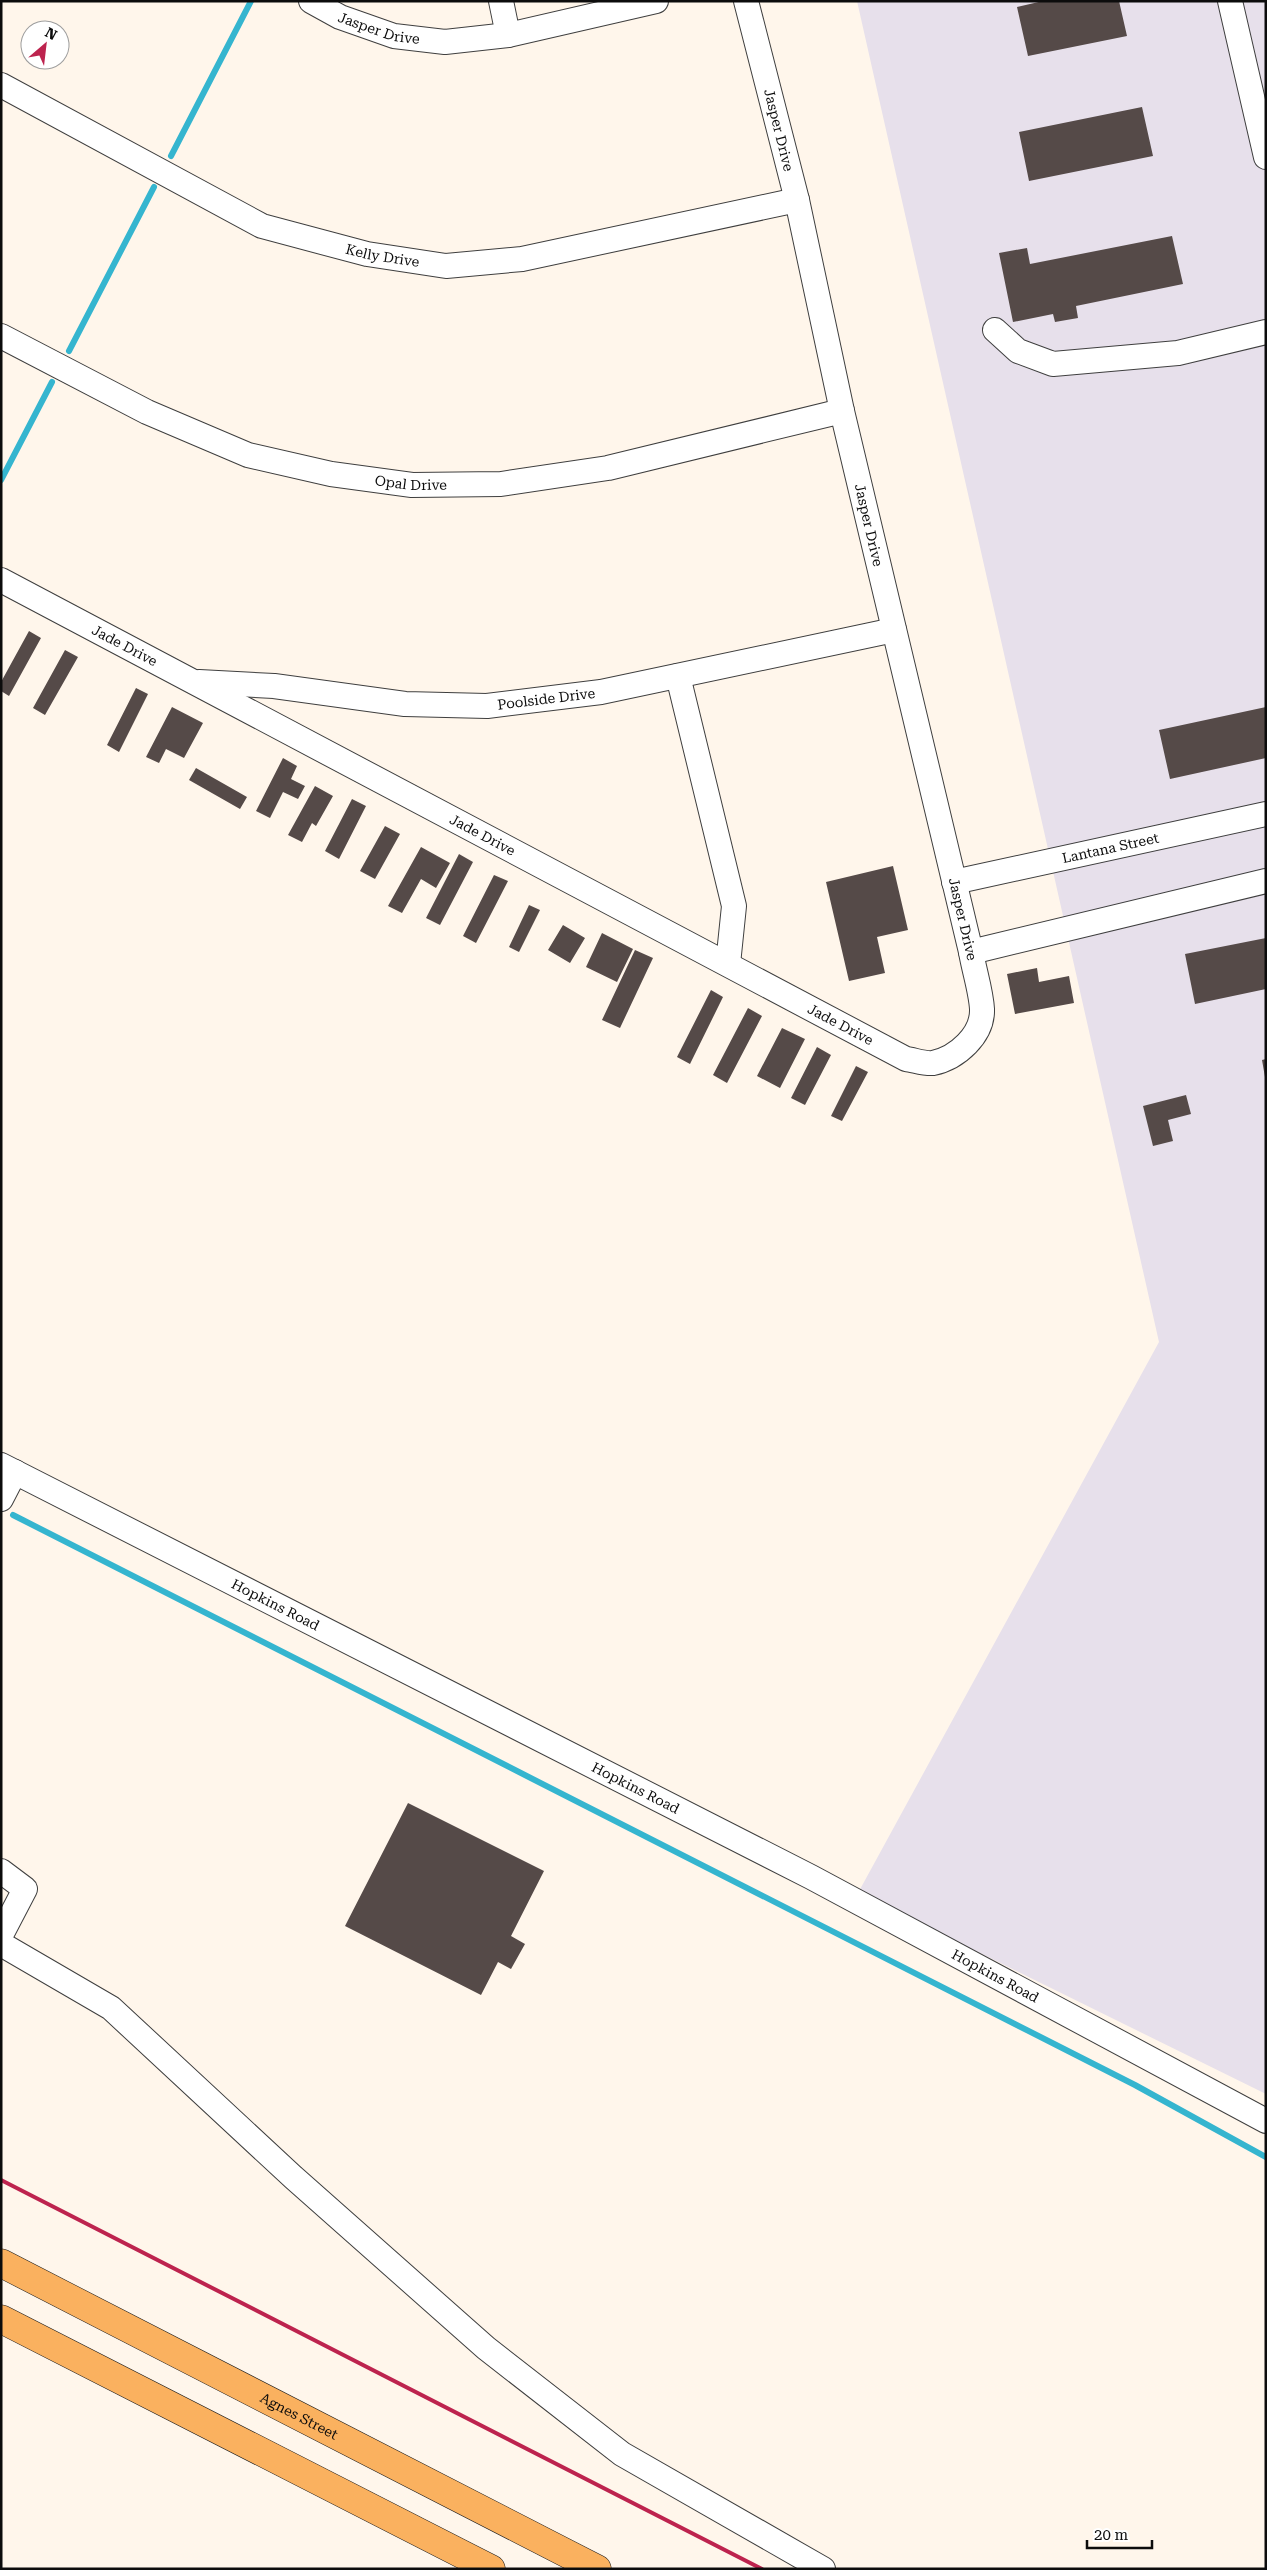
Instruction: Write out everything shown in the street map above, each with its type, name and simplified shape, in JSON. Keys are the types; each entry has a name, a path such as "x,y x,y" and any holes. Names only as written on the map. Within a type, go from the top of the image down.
{"main road":[{"name":"Agnes Street","path":"1,2263 597,2569"},
{"path":"1,2319 491,2569"}],"street":[{"name":"Jasper Drive","path":"311,1 340,17 394,36 445,42 508,35 656,1"},
{"path":"501,1 508,35"},
{"name":"Jasper Drive","path":"746,1 797,200 842,411 971,952 982,1009 980,1026 966,1045"},
{"path":"1230,1 1266,157"},
{"name":"Kelly Drive","path":"1,84 262,226 367,254 446,266 531,258 797,200"},
{"path":"995,330 1018,351 1053,364 1178,353 1266,332"},
{"name":"Opal Drive","path":"1,336 147,412 248,455 331,474 412,485 501,484 608,468 842,411"},
{"name":"Jade Drive","path":"1,580 906,1059 931,1063 949,1058 966,1045"},
{"name":"Poolside Drive","path":"194,682 274,686 405,704 486,706 601,692 894,630"},
{"path":"678,676 734,906 728,964"},
{"name":"Lantana Street","path":"954,882 1266,814"},
{"path":"971,952 1266,881"},
{"path":"1,1499 8,1469"},
{"name":"Hopkins Road","path":"8,1469 811,1877 1266,2121"},
{"path":"1,1870 25,1889 1,1935"},
{"path":"1,1944 111,2008 293,2177 486,2348 622,2454 822,2569"}],"shaded area":[{"path":"857,1 1266,1 1266,2094 858,1893 1159,1342"}],"building":[{"path":"1043,1 1119,1 1127,36 1028,56 1017,7"},
{"path":"1142,107 1153,156 1029,181 1019,132"},
{"path":"1172,236 1183,284 1076,306 1078,318 1055,322 1053,314 1013,322 999,253 1027,248 1030,264"},
{"path":"29,631 41,638 9,696 1,691 1,682"},
{"path":"65,650 78,657 45,715 33,708"},
{"path":"136,688 148,694 119,752 107,745"},
{"path":"172,707 203,723 184,758 166,749 159,763 146,757"},
{"path":"1266,707 1266,758 1170,779 1159,730"},
{"path":"283,758 297,766 291,779 305,786 298,799 283,792 270,818 256,811"},
{"path":"196,768 247,797 240,809 189,780"},
{"path":"315,786 333,796 316,826 312,823 302,842 288,835"},
{"path":"352,799 366,806 339,859 325,851"},
{"path":"385,826 400,834 375,879 360,871"},
{"path":"421,847 450,863 436,888 421,879 402,913 388,906"},
{"path":"459,854 473,862 440,925 426,918"},
{"path":"893,866 908,930 877,937 885,973 849,981 826,882"},
{"path":"494,875 508,881 476,943 463,936"},
{"path":"529,905 540,910 519,952 509,947"},
{"path":"563,925 585,938 570,963 548,950"},
{"path":"602,933 633,949 617,982 586,967"},
{"path":"1266,938 1266,989 1195,1004 1185,954"},
{"path":"635,950 653,958 620,1028 602,1020"},
{"path":"1037,968 1039,982 1069,976 1074,1003 1015,1014 1007,974"},
{"path":"711,990 723,997 690,1064 677,1057"},
{"path":"748,1008 762,1016 727,1083 713,1075"},
{"path":"782,1028 805,1039 780,1088 757,1076"},
{"path":"817,1047 831,1055 805,1105 791,1098"},
{"path":"1266,1059 1266,1077 1265,1077 1262,1060"},
{"path":"856,1066 868,1072 842,1121 831,1116"},
{"path":"1186,1095 1191,1114 1168,1120 1173,1141 1153,1146 1143,1106"},
{"path":"408,1803 544,1871 511,1936 525,1944 511,1969 498,1962 481,1995 345,1926"}],"waterway":[{"path":"171,156 251,1"},
{"path":"69,351 154,187"},
{"path":"1,480 52,382"},
{"path":"13,1515 1135,2085 1266,2157"}],"railway":[{"path":"1,2180 762,2569"}]}
